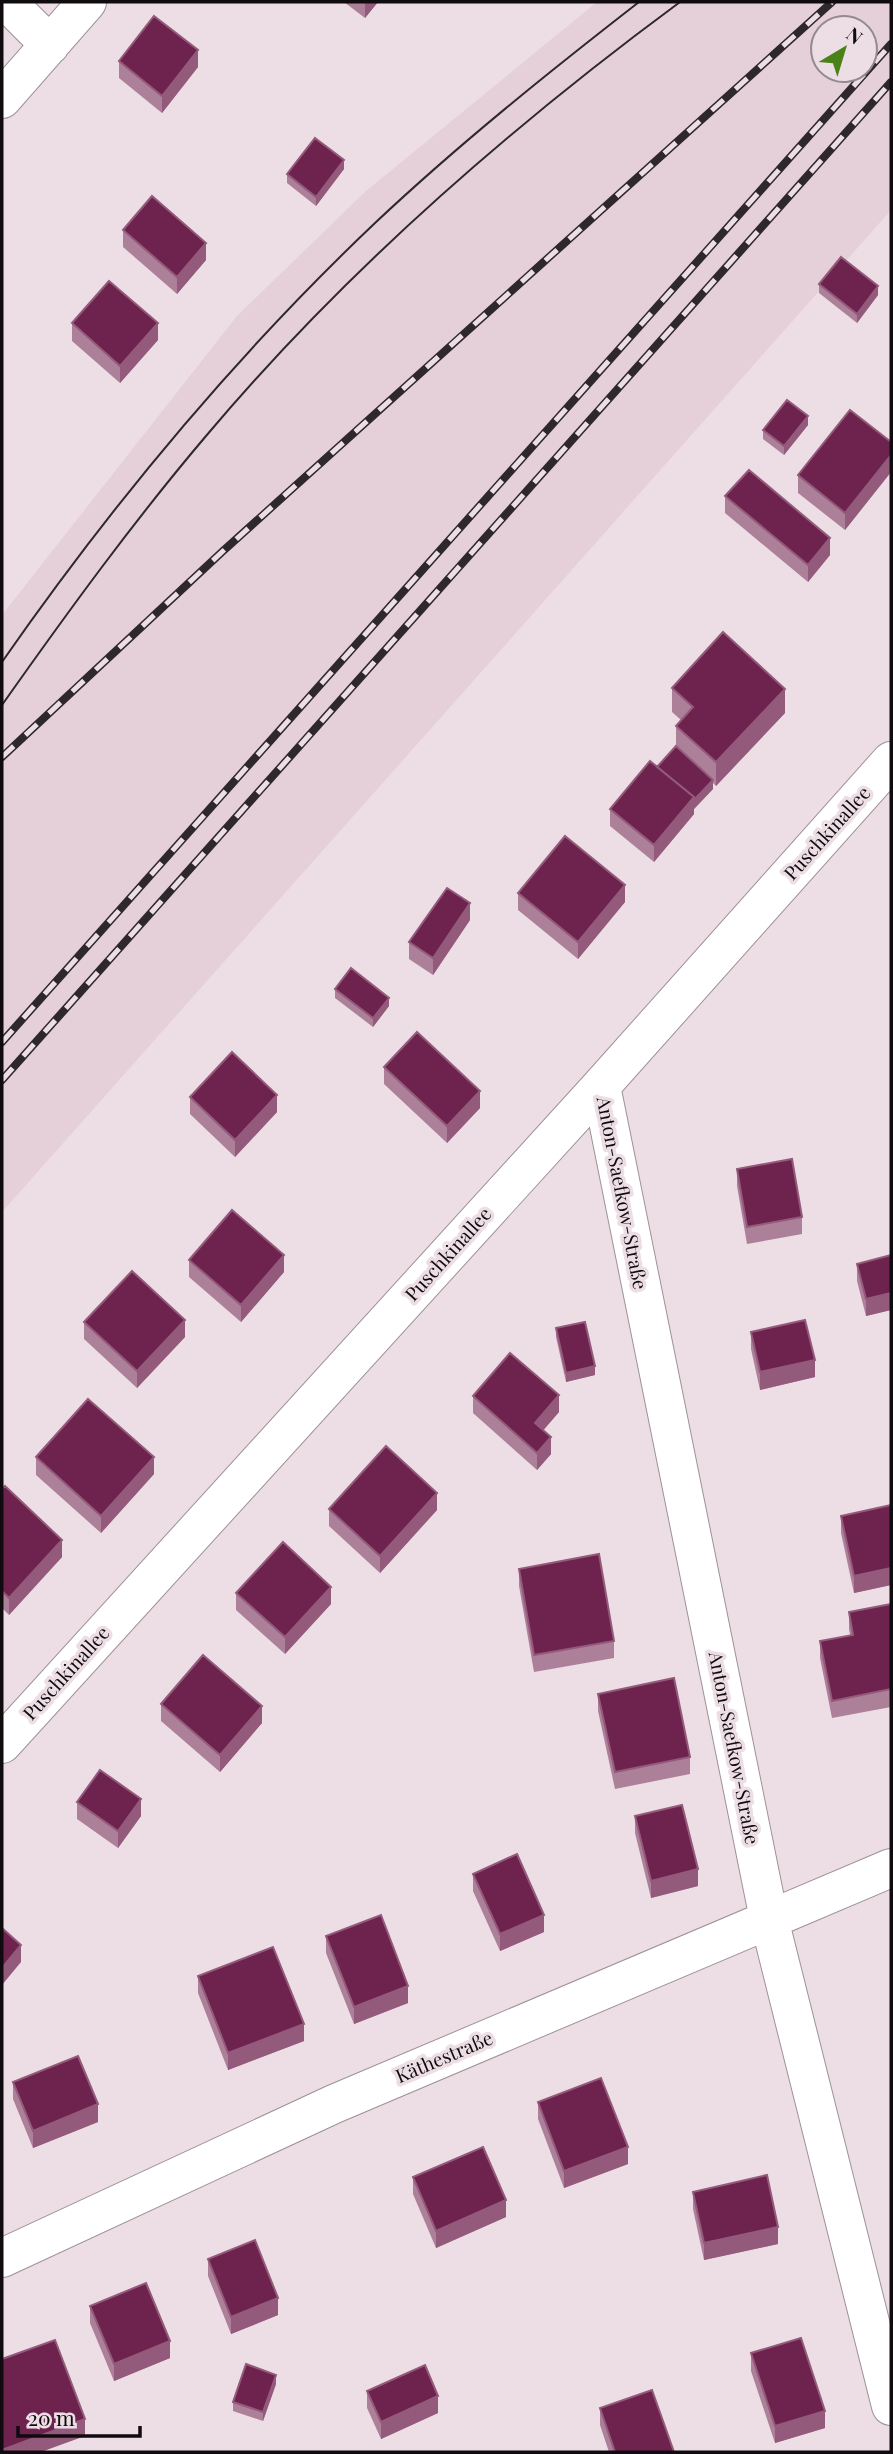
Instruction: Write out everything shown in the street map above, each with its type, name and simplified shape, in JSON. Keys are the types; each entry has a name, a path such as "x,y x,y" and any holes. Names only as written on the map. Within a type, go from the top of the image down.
{"street":[{"path":"8,2 50,45"},
{"path":"2,99 87,2"},
{"name":"Puschkinallee","path":"2,1744 601,1086 891,761"},
{"name":"Anton-Saefkow-Straße","path":"601,1086 769,1919 891,2406"},
{"name":"Käthestraße","path":"2,2258 334,2104 891,1868"}],"shaded area":[{"path":"597,2 891,2 891,210 2,1212 2,615 237,316 366,191"}],"building":[{"path":"154,16 198,50 162,96 119,61"},
{"path":"315,138 344,160 316,197 287,174"},
{"path":"152,196 206,243 177,277 123,230"},
{"path":"841,257 878,286 857,314 819,284"},
{"path":"109,281 158,323 120,366 72,323"},
{"path":"787,400 808,416 784,446 763,430"},
{"path":"850,410 891,442 891,455 845,513 798,475"},
{"path":"749,470 830,538 808,565 725,496"},
{"path":"723,632 785,689 716,762 676,726 693,707 672,688"},
{"path":"676,746 713,780 694,800 694,797 657,767"},
{"path":"650,761 694,797 654,845 610,809"},
{"path":"565,836 625,885 578,942 518,893"},
{"path":"447,888 470,903 433,958 409,942"},
{"path":"351,968 389,998 373,1018 335,989"},
{"path":"417,1032 480,1091 447,1126 384,1067"},
{"path":"232,1052 277,1095 235,1140 190,1097"},
{"path":"792,1159 802,1217 747,1227 737,1169"},
{"path":"232,1210 284,1255 241,1305 189,1260"},
{"path":"891,1255 891,1293 866,1299 857,1264"},
{"path":"132,1271 185,1320 137,1371 84,1322"},
{"path":"805,1320 815,1360 760,1372 751,1332"},
{"path":"585,1322 595,1366 566,1373 556,1328"},
{"path":"510,1353 559,1395 535,1423 551,1437 537,1453 473,1396"},
{"path":"88,1399 154,1457 101,1516 36,1457"},
{"path":"386,1446 437,1493 380,1556 329,1509"},
{"path":"5,1486 62,1540 9,1598 2,1591 2,1489"},
{"path":"891,1505 891,1568 854,1576 841,1516"},
{"path":"283,1542 331,1587 285,1637 236,1593"},
{"path":"599,1554 614,1641 534,1655 519,1569"},
{"path":"891,1604 891,1689 832,1701 820,1641 853,1635 849,1612"},
{"path":"203,1655 262,1706 220,1755 161,1704"},
{"path":"674,1678 690,1757 615,1772 598,1694"},
{"path":"100,1770 141,1799 118,1831 77,1802"},
{"path":"682,1805 698,1869 651,1881 635,1816"},
{"path":"517,1854 544,1915 500,1934 473,1874"},
{"path":"381,1915 408,1986 354,2007 326,1936"},
{"path":"2,1928 21,1945 2,1968"},
{"path":"273,1947 304,2024 228,2053 198,1976"},
{"path":"78,2056 98,2104 33,2131 13,2082"},
{"path":"601,2078 628,2147 564,2171 538,2102"},
{"path":"483,2147 506,2200 436,2231 413,2177"},
{"path":"767,2175 778,2227 704,2243 693,2192"},
{"path":"255,2240 278,2298 231,2317 208,2259"},
{"path":"146,2283 170,2341 114,2364 90,2306"},
{"path":"801,2338 825,2411 775,2426 751,2353"},
{"path":"55,2340 85,2419 2,2450 2,2359"},
{"path":"246,2364 276,2375 263,2412 233,2402"},
{"path":"425,2365 438,2396 381,2422 367,2391"},
{"path":"652,2390 674,2452 615,2452 600,2408"}],"tram line":[{"path":"2,662 131,489 273,325 375,223 439,165 639,2"},
{"path":"2,705 152,501 259,375 314,317 371,260 491,152 553,100 680,2"}],"railway":[{"path":"2,757 223,551 832,2"},
{"path":"2,1042 891,44"},
{"path":"2,1080 891,82"}]}
